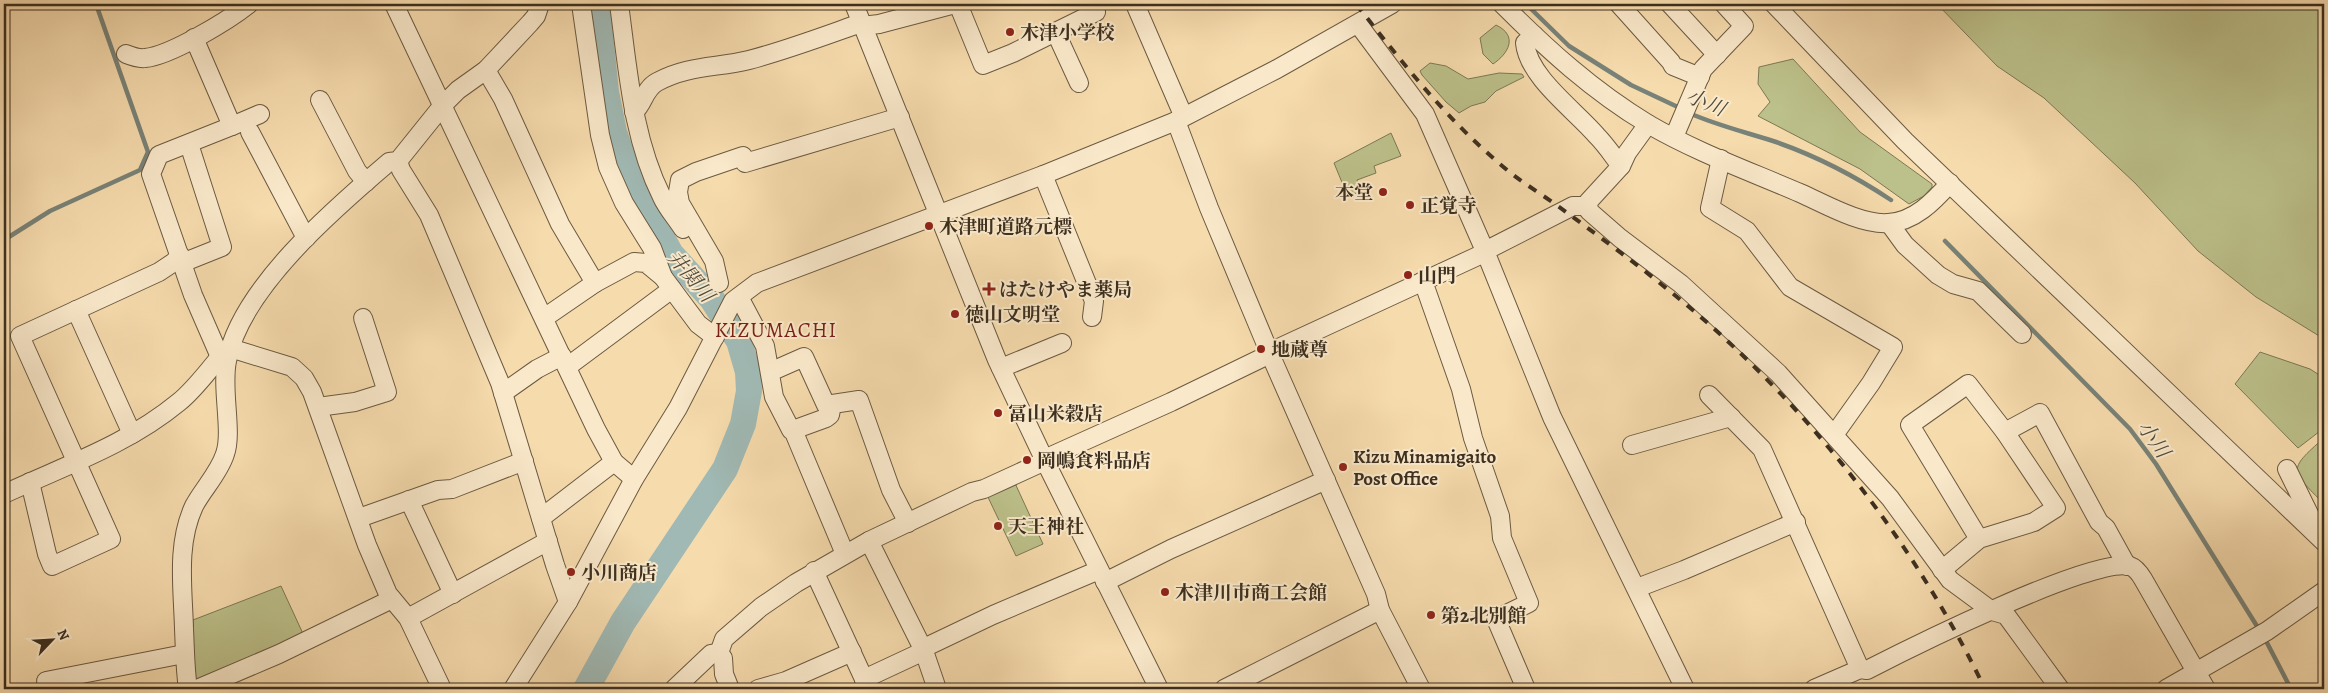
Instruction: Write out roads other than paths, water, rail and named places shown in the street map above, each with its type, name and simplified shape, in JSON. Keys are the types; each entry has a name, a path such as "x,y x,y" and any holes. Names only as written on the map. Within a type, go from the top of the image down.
{"street":[{"path":"126,54 143,58 153,57 194,38 238,13 249,4"},
{"path":"394,4 564,362 614,462 634,479"},
{"path":"188,689 184,654 181,569 184,537 194,507 225,454 227,437 224,382 226,355 241,322 257,294 306,238 330,213 389,162 398,161 443,105 458,90 486,70 536,16 540,4"},
{"path":"582,4 600,134 608,167 624,203 652,248 668,283"},
{"path":"619,4 634,112 649,168 662,198 719,283 765,346 778,407 787,425 793,430 846,554"},
{"path":"854,4 967,290 1001,368 1044,461 1159,689"},
{"path":"634,112 639,108 647,91 657,82 689,70 748,60 862,24 879,24 956,4 983,65 1056,33 1096,12 1092,4"},
{"path":"1135,4 1179,118 1209,208 1270,353 1376,594 1380,610 1421,689"},
{"path":"1502,4 1576,74 1648,124 1721,159 1869,222 1900,222 1919,212 1950,183"},
{"path":"1619,4 1673,66 1697,83"},
{"path":"1670,4 1716,55"},
{"path":"1674,137 1703,69 1744,26 1724,4"},
{"path":"1774,4 1905,141 2322,540"},
{"path":"513,689 568,602 634,479 678,408 715,333 734,302 757,283 1042,175 1179,118 1278,69 1388,5"},
{"path":"1358,24 1425,114 1485,250 1552,417 1685,689"},
{"path":"1056,33 1079,83"},
{"path":"1534,34 1525,43 1531,63 1551,88 1598,136 1621,166"},
{"path":"194,38 232,126"},
{"path":"486,70 503,99 560,224 595,283"},
{"path":"320,100 357,171 366,182"},
{"path":"226,355 181,259 152,174 159,155 260,114"},
{"path":"719,283 714,261 680,203 678,192 680,180 696,172 743,156 746,163 900,117"},
{"path":"1648,124 1627,153 1621,166 1590,199 1587,206 1591,214 1681,284 1729,326 1778,373 1890,498 1950,580 1992,611 2006,616 2060,689"},
{"path":"250,132 306,238"},
{"path":"30,482 47,554 52,566 111,539 20,336 158,272 174,262 222,246 188,144"},
{"path":"1721,159 1710,208 1747,231 1790,287 1893,347 1871,383 1834,435"},
{"path":"398,161 401,170 429,215 503,392 568,602"},
{"path":"1042,175 1094,301 1092,317"},
{"path":"719,653 724,639 761,607 814,571 870,541 972,492 984,489 1051,456 1172,402 1270,353 1480,255 1485,250 1573,206 1587,206"},
{"path":"1889,223 1905,245 1938,275 1952,284 1978,291 2022,334"},
{"path":"544,318 595,283 620,268 638,261 646,263 668,283 698,324 715,333"},
{"path":"1423,281 1461,389 1473,438 1500,516 1502,538 1529,604 1496,619 1526,689"},
{"path":"503,392 536,369 564,362 668,283"},
{"path":"76,310 132,434"},
{"path":"318,407 354,402 387,392 363,318"},
{"path":"1001,368 1062,343"},
{"path":"226,355 292,367 304,378 318,407 367,545 388,594 408,618 442,689"},
{"path":"4,494 76,463 132,434 180,401 226,355"},
{"path":"770,372 804,357 826,405 859,400 891,490 908,523"},
{"path":"1942,570 1979,539 2034,522 2056,508 2005,432 1968,384 1910,425 1979,539"},
{"path":"1709,395 1762,449 1860,669"},
{"path":"793,430 826,418 830,415 832,404"},
{"path":"2005,432 2040,413 2099,522 2106,528 2127,566"},
{"path":"1632,444 1731,417"},
{"path":"359,518 438,490 452,489 524,461"},
{"path":"541,518 614,462"},
{"path":"2287,469 2322,540"},
{"path":"814,571 865,684 924,651 928,646 993,615 1171,549 1326,480"},
{"path":"409,500 453,594"},
{"path":"1637,588 1796,522"},
{"path":"870,541 924,651 937,689"},
{"path":"408,618 548,542"},
{"path":"1814,689 1860,669 1867,670 1953,627 2056,584 2108,568 2127,566 2135,569 2141,575 2206,689"},
{"path":"2166,689 2267,630 2324,591"},
{"path":"197,689 218,678 279,654 392,599"},
{"path":"1224,689 1380,610"},
{"path":"758,689 786,681 852,652"},
{"path":"674,689 711,654 719,653"},
{"path":"719,653 723,658 724,674 730,689"},
{"path":"46,681 76,682 184,654"}],"waterway":[{"path":"4,240 50,211 140,170 148,152 96,4"},
{"name":"井関川","path":"586,689 623,622 725,469 743,424 749,391 748,372 739,341 712,299 671,254 631,182 614,132 606,92 597,4"},
{"name":"小川","path":"1526,4 1569,46 1631,85 1682,109"},
{"name":"小川","path":"1689,113 1720,125 1773,141 1819,159 1849,174 1891,200"},
{"name":"小川","path":"1945,241 2130,429 2156,464 2260,631"},
{"name":"小川","path":"2264,637 2291,689"}],"railway":[{"path":"1356,4 1429,94 1489,155 1512,174 1606,241 1684,303 1761,373 1799,414 1836,456 1902,545 1960,640 1985,689"}],"place":[{"name":"木津小学校","path":"1010,32"},
{"name":"本堂","path":"1383,192"},
{"name":"正覚寺","path":"1410,205"},
{"name":"木津町道路元標","path":"929,226"},
{"name":"山門","path":"1408,275"},
{"name":"はたけやま薬局","path":"989,289"},
{"name":"徳山文明堂","path":"955,314"},
{"name":"地蔵尊","path":"1261,349"},
{"name":"冨山米穀店","path":"998,413"},
{"name":"岡嶋食料品店","path":"1027,460"},
{"name":"Kizu Minamigaito Post Office","path":"1343,467"},
{"name":"天王神社","path":"998,526"},
{"name":"小川商店","path":"571,572"},
{"name":"木津川市商工会館","path":"1165,592"},
{"name":"第2北別館","path":"1431,615"}],"district":[{"name":"KIZUMACHI","path":"776,330"}]}
